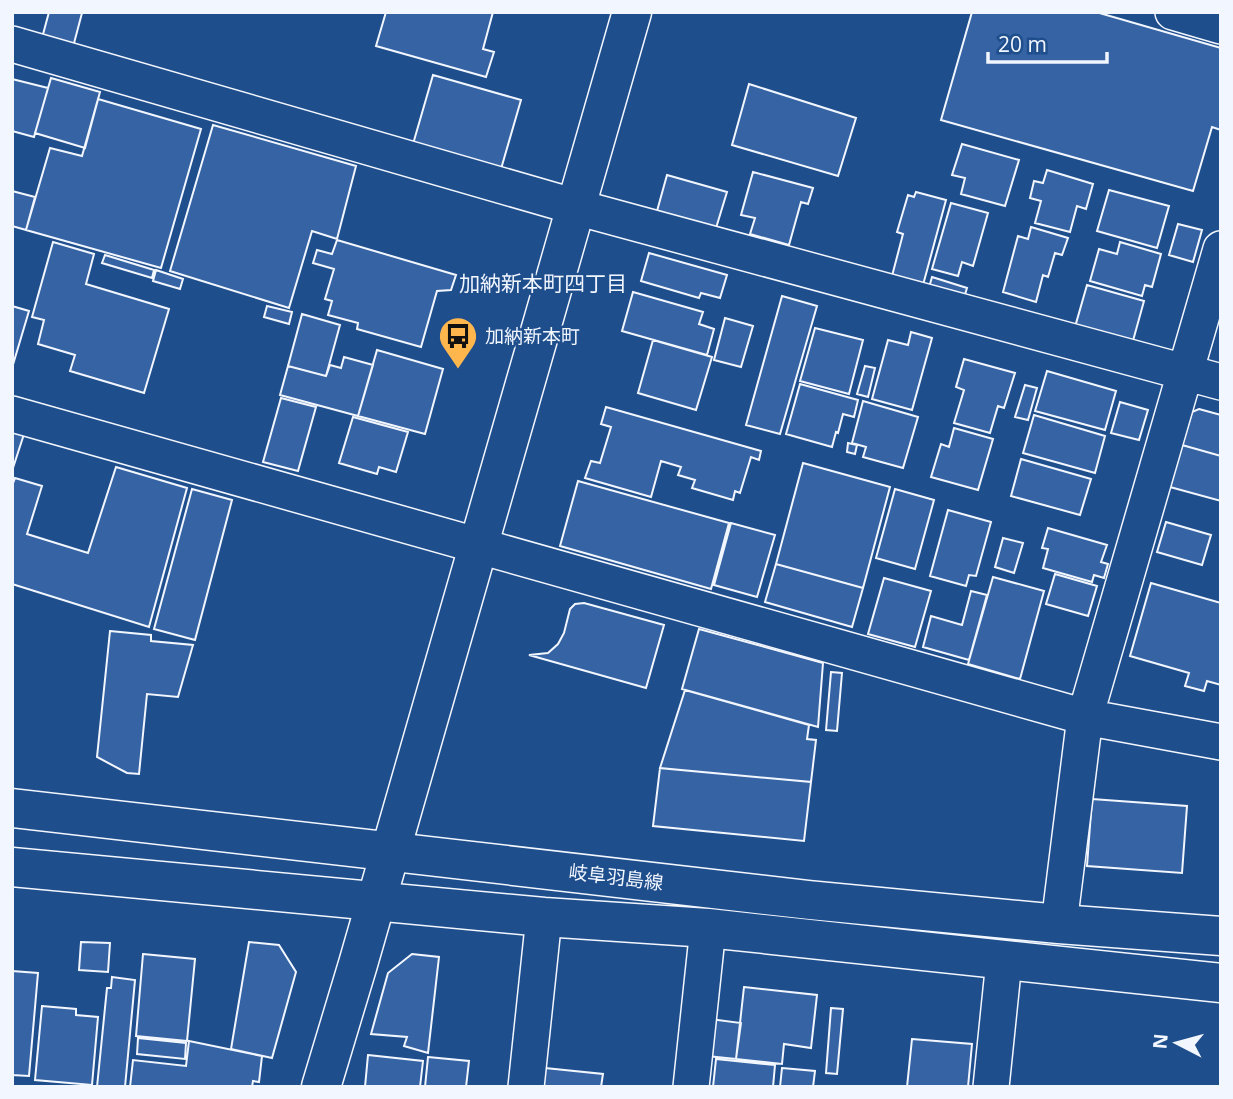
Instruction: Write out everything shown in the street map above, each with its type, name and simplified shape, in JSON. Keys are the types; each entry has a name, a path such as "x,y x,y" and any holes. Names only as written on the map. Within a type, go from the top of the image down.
{"main road":[{"path":"321,1087 632,12"},
{"name":"岐阜羽島線","path":"12,808 809,900 1059,924 1221,936"},
{"path":"12,867 544,916 708,928 1221,983"}],"street":[{"path":"1173,12 1221,26"},
{"path":"12,44 576,207 1221,382"},
{"path":"1059,924 1084,716 1221,249"},
{"path":"12,414 1084,716 1221,742"},
{"path":"526,1087 544,916"},
{"path":"691,1087 708,928"},
{"path":"991,1087 1004,961"}],"building":[{"path":"49,12 82,13 73,47 42,38"},
{"path":"386,12 493,12 483,49 494,52 486,77 376,46"},
{"path":"972,12 1096,12 1221,48 1221,130 1212,127 1193,191 941,120"},
{"path":"433,75 521,100 501,169 413,144"},
{"path":"51,78 100,92 85,148 35,133"},
{"path":"12,79 48,88 34,137 12,131"},
{"path":"749,84 856,118 838,176 732,145"},
{"path":"98,99 201,129 161,268 26,230 50,148 82,156"},
{"path":"213,125 356,166 337,239 312,231 289,308 170,271"},
{"path":"962,144 1019,160 1005,206 961,194 965,178 952,175"},
{"path":"1047,170 1093,184 1086,209 1077,206 1070,232 1035,223 1041,201 1030,198 1034,181 1043,183"},
{"path":"753,172 813,188 808,204 801,202 789,245 750,234 755,218 741,215"},
{"path":"667,175 727,192 716,228 657,211"},
{"path":"1109,190 1169,206 1157,248 1097,231"},
{"path":"12,191 35,197 26,230 12,226"},
{"path":"916,192 946,200 923,285 892,276 903,234 897,232 908,195 914,197"},
{"path":"951,203 988,213 973,266 962,262 958,276 932,269"},
{"path":"1178,224 1202,230 1193,262 1169,255"},
{"path":"1031,227 1068,238 1062,255 1055,253 1048,277 1043,275 1036,302 1003,292 1018,236 1028,239"},
{"path":"337,240 456,275 451,290 437,291 421,347 357,329 358,323 328,315 332,301 325,299 334,269 313,263 317,250 332,254"},
{"path":"53,242 94,254 86,284 169,309 144,393 70,371 75,355 38,344 44,320 32,317"},
{"path":"1120,242 1161,254 1152,287 1145,285 1142,296 1090,281 1099,249 1117,254"},
{"path":"649,253 727,275 720,298 701,293 699,298 641,281"},
{"path":"105,255 154,270 152,278 102,263"},
{"path":"156,270 183,279 180,289 153,281"},
{"path":"932,277 967,288 963,301 928,291"},
{"path":"1087,285 1144,301 1131,348 1075,327"},
{"path":"633,292 703,312 699,324 714,329 707,355 622,331"},
{"path":"782,296 817,306 780,434 746,425"},
{"path":"12,306 29,311 12,368"},
{"path":"267,306 292,312 289,324 264,317"},
{"path":"302,314 340,325 326,376 288,366"},
{"path":"725,318 753,326 741,367 714,360"},
{"path":"815,328 863,340 849,394 800,381"},
{"path":"911,332 932,338 912,410 872,399 888,340 908,345"},
{"path":"653,340 712,357 696,410 638,393"},
{"path":"377,350 443,369 425,434 358,416"},
{"path":"344,357 373,365 358,416 280,395 288,366 326,376 330,365 341,368"},
{"path":"964,359 1015,373 1004,408 998,406 990,433 954,423 964,390 956,387"},
{"path":"865,366 875,368 868,397 857,394"},
{"path":"1047,371 1116,391 1105,430 1035,411"},
{"path":"800,384 858,400 854,417 843,414 832,447 786,434"},
{"path":"1025,385 1037,388 1028,420 1015,417"},
{"path":"281,398 316,407 298,471 263,462"},
{"path":"863,401 918,417 903,468 863,457 866,447 852,443"},
{"path":"1120,402 1148,410 1139,440 1111,433"},
{"path":"606,407 761,451 759,460 751,457 740,493 735,491 733,500 692,488 695,480 678,475 681,467 661,461 651,497 585,478 591,461 600,463 611,427 601,424"},
{"path":"1199,409 1221,415 1221,456 1182,445 1192,412"},
{"path":"1034,415 1105,436 1095,473 1023,453"},
{"path":"353,417 408,432 396,472 379,467 377,474 339,463"},
{"path":"12,427 25,431 12,471"},
{"path":"954,428 993,439 978,490 931,477 941,444 949,447"},
{"path":"848,443 857,445 855,454 847,452"},
{"path":"1182,445 1221,456 1221,501 1170,487"},
{"path":"1021,459 1091,479 1080,515 1011,496"},
{"path":"803,463 890,487 863,588 776,564"},
{"path":"116,467 187,488 149,627 12,584 12,486 15,478 42,486 27,534 88,553"},
{"path":"578,481 729,523 711,589 560,546"},
{"path":"192,489 232,500 195,640 154,629"},
{"path":"895,489 934,500 915,569 876,558"},
{"path":"948,510 991,522 976,576 969,575 966,586 930,576"},
{"path":"1166,522 1211,535 1202,565 1157,552"},
{"path":"731,523 775,535 757,597 714,585"},
{"path":"1048,528 1107,545 1101,562 1108,564 1104,578 1094,575 1092,582 1043,568 1048,549 1042,548"},
{"path":"1003,538 1023,543 1014,573 995,567"},
{"path":"776,564 863,588 852,627 765,602"},
{"path":"1055,574 1097,586 1088,616 1046,604"},
{"path":"993,577 1044,591 1020,679 968,664"},
{"path":"884,578 931,591 915,647 868,634"},
{"path":"1151,583 1221,603 1221,685 1207,681 1204,691 1185,686 1189,673 1130,656"},
{"path":"971,591 987,595 969,660 923,647 931,616 962,625"},
{"path":"584,603 664,625 646,688 529,655 548,653 558,644 564,633 570,609 575,604"},
{"path":"699,629 823,663 818,727 682,689"},
{"path":"110,631 151,635 151,641 193,645 178,697 147,694 139,774 127,773 97,757"},
{"path":"831,672 842,673 837,731 826,730"},
{"path":"685,690 809,725 807,739 816,740 811,782 660,768"},
{"path":"660,768 811,782 804,841 653,826"},
{"path":"1092,799 1187,806 1182,873 1087,866"},
{"path":"81,942 110,943 108,972 79,970"},
{"path":"249,942 279,945 296,972 272,1058 231,1049"},
{"path":"143,954 195,959 187,1041 136,1036"},
{"path":"412,954 439,957 428,1053 404,1046 407,1037 371,1034 388,973"},
{"path":"12,971 38,973 29,1076 12,1075"},
{"path":"112,977 135,980 125,1087 97,1087 107,988 111,988"},
{"path":"744,987 817,995 811,1048 784,1044 782,1064 736,1059"},
{"path":"42,1006 76,1009 76,1015 98,1017 92,1085 35,1080"},
{"path":"831,1008 843,1009 837,1074 826,1073"},
{"path":"710,1019 741,1023 736,1059 707,1056"},
{"path":"138,1038 186,1043 185,1059 137,1054"},
{"path":"912,1039 972,1044 968,1087 907,1087"},
{"path":"189,1041 262,1056 259,1082 253,1081 252,1087 130,1087 133,1060 186,1066"},
{"path":"368,1055 423,1061 420,1087 365,1087"},
{"path":"428,1057 469,1061 466,1087 425,1087"},
{"path":"716,1059 775,1065 773,1087 713,1087"},
{"path":"545,1068 603,1074 601,1087 543,1087"},
{"path":"782,1068 815,1071 813,1087 780,1087"}],"place":[{"name":"加納新本町","path":"458,370"}],"district":[{"name":"加納新本町四丁目","path":"543,283"}]}
